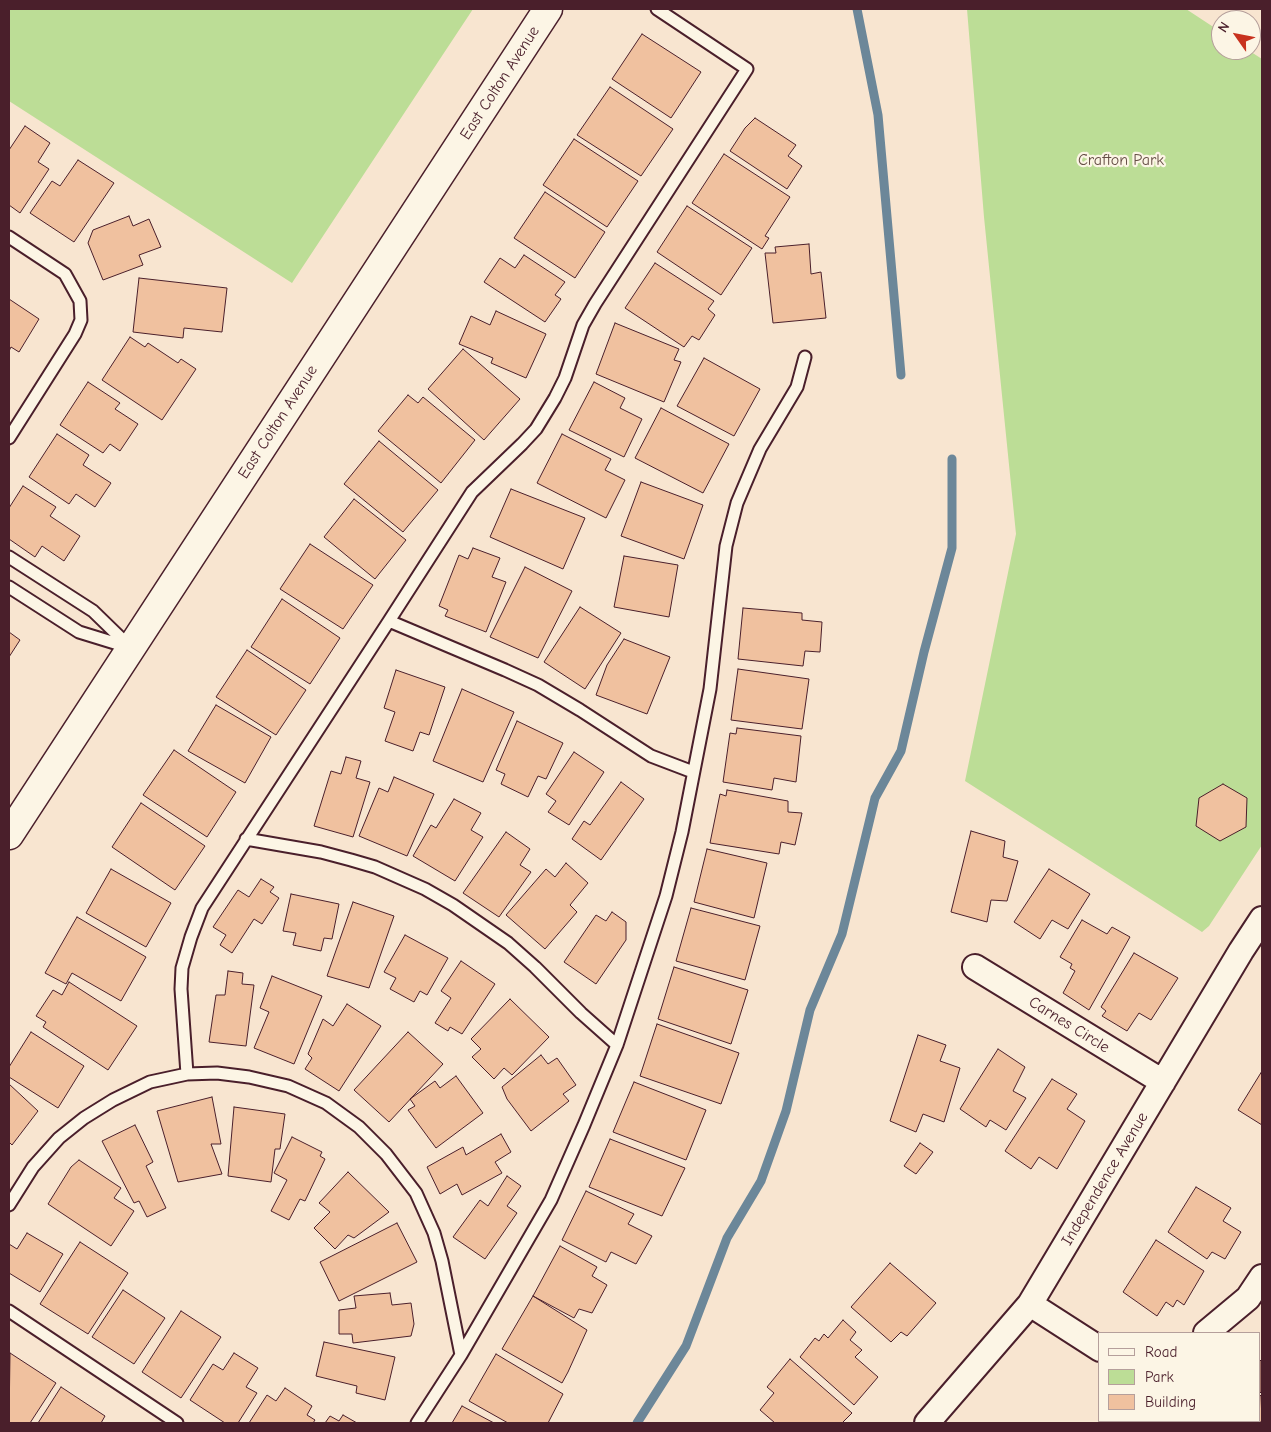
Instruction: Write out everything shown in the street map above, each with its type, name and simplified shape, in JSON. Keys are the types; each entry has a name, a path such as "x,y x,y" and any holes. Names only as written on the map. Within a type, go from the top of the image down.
{"street":[{"name":"East Colton Avenue","path":"9,835 548,9"},
{"name":"Independence Avenue","path":"927,1423 1030,1304 1262,919"},
{"name":"Carnes Circle","path":"975,967 1163,1082"},
{"path":"1207,1332 1248,1298 1262,1277"},
{"path":"1030,1304 1098,1349"}],"lane":[{"path":"187,1074 180,989 182,968 202,908 472,492 536,429 565,378 583,325 595,304 747,69 657,9"},
{"path":"9,237 65,274 80,301 81,320 75,334 9,438"},
{"path":"417,1423 461,1355 551,1200 617,1045 666,896 682,832 710,689 726,546 738,503 760,449 797,387 805,357"},
{"path":"9,557 93,611 131,648"},
{"path":"9,587 79,632 131,648"},
{"path":"389,621 538,685 650,756 693,772"},
{"path":"246,839 321,852 352,860 375,867 425,889 453,905 508,943 617,1045"},
{"path":"9,1205 33,1167 59,1138 84,1118 113,1100 150,1082 187,1074 217,1073 288,1086 326,1103 359,1127 386,1154 416,1193 434,1232 442,1261 461,1355"},
{"path":"9,1311 177,1423"}],"green space":[{"path":"9,9 473,9 292,283 9,101"},
{"name":"Crafton Park","path":"967,9 1186,9 1211,25 1211,60 1262,59 1262,845 1209,926 1202,932 965,781 1016,534 984,217"}],"building":[{"path":"642,34 701,72 671,118 612,79"},
{"path":"610,87 673,129 641,176 577,135"},
{"path":"755,118 796,145 788,156 802,166 787,189 730,151 745,128"},
{"path":"25,126 50,143 38,162 49,169 20,213 9,205 9,150"},
{"path":"574,139 638,181 607,227 543,185"},
{"path":"724,154 790,197 765,236 769,238 762,249 692,203"},
{"path":"78,160 114,183 74,242 30,213 52,181 60,186"},
{"path":"545,192 605,232 575,278 514,238"},
{"path":"687,206 752,248 721,295 657,252"},
{"path":"129,216 133,226 149,219 161,247 139,255 143,265 103,280 88,243 93,230"},
{"path":"809,244 811,274 821,272 826,318 773,323 765,253 776,253 775,247"},
{"path":"524,255 565,282 555,295 561,299 545,322 484,282 500,258 515,268"},
{"path":"655,263 714,301 708,309 715,315 699,340 692,336 684,347 625,308"},
{"path":"139,278 227,288 222,332 184,328 183,338 133,332"},
{"path":"9,299 39,319 19,352 11,347 9,351"},
{"path":"496,311 546,334 526,378 491,363 493,358 459,344 471,316 490,325"},
{"path":"615,323 679,349 674,360 681,362 664,402 596,374"},
{"path":"130,337 145,347 148,343 178,363 181,359 196,369 162,420 102,380"},
{"path":"463,349 520,399 484,440 428,389"},
{"path":"704,358 760,389 734,436 677,406"},
{"path":"88,382 120,403 115,409 138,424 120,451 110,444 103,453 60,425"},
{"path":"594,382 625,398 620,408 642,419 624,457 569,430"},
{"path":"408,395 418,403 423,397 475,440 441,483 378,431"},
{"path":"661,408 729,444 703,493 635,458"},
{"path":"57,434 89,455 83,465 111,483 95,507 76,494 69,504 29,477"},
{"path":"562,434 611,459 605,470 625,480 606,518 537,483"},
{"path":"379,441 438,490 403,532 344,484"},
{"path":"641,482 703,505 684,559 621,536"},
{"path":"23,486 56,507 50,516 80,536 64,561 42,546 35,557 9,539 9,508"},
{"path":"511,489 585,518 563,569 490,537"},
{"path":"354,499 406,540 375,579 324,537"},
{"path":"310,544 373,585 343,629 280,589"},
{"path":"473,548 500,558 492,577 506,582 486,632 445,616 448,610 439,606 459,555 468,559"},
{"path":"624,556 678,565 669,617 614,607"},
{"path":"525,567 572,591 538,658 490,637"},
{"path":"282,599 340,638 310,684 251,647"},
{"path":"580,607 621,633 585,689 544,662"},
{"path":"743,608 802,613 802,620 822,622 820,652 805,651 803,666 738,659"},
{"path":"9,632 20,640 9,657"},
{"path":"624,639 670,657 647,714 596,695 607,665"},
{"path":"247,650 306,690 276,735 216,697"},
{"path":"738,669 809,679 802,729 731,720"},
{"path":"396,670 445,687 429,735 420,732 413,751 385,741 395,712 384,708"},
{"path":"462,689 514,712 483,782 433,761"},
{"path":"216,705 271,737 245,783 188,751"},
{"path":"517,721 563,743 546,779 538,776 528,797 501,784 505,774 496,770"},
{"path":"737,728 801,736 796,782 774,778 772,790 723,782 730,733 736,734"},
{"path":"174,750 236,792 207,837 143,795"},
{"path":"574,752 604,772 569,825 548,812 556,801 546,794"},
{"path":"346,757 361,761 356,778 370,782 353,837 314,826 331,771 341,774"},
{"path":"394,777 434,794 407,856 359,836 379,788 388,792"},
{"path":"621,782 644,799 601,860 572,839 584,821 590,825"},
{"path":"1223,784 1247,798 1246,827 1220,841 1196,826 1199,798"},
{"path":"727,790 788,801 788,812 802,813 795,845 781,842 779,854 710,843 720,794 726,796"},
{"path":"454,799 481,813 471,830 483,837 455,881 413,856 431,825 436,828"},
{"path":"141,803 205,846 175,890 112,847"},
{"path":"971,831 1005,841 1003,857 1018,861 1007,901 991,900 987,922 951,912"},
{"path":"506,832 530,849 520,865 531,872 499,917 463,893"},
{"path":"707,849 767,863 754,918 694,902"},
{"path":"566,863 588,883 570,905 577,912 545,949 506,915 546,869 555,877"},
{"path":"111,869 171,903 146,947 86,913"},
{"path":"1049,869 1090,894 1068,929 1052,920 1040,939 1014,922"},
{"path":"261,879 274,887 270,892 279,898 262,924 254,919 232,953 220,945 226,935 213,927 238,890 249,897"},
{"path":"291,894 339,904 332,939 324,938 321,951 293,945 296,933 283,931"},
{"path":"353,902 394,916 369,988 327,976"},
{"path":"691,908 760,926 745,980 676,961"},
{"path":"612,912 626,922 626,940 596,984 564,962 596,915 606,921"},
{"path":"77,917 146,957 121,1001 72,973 66,984 45,973"},
{"path":"1082,920 1107,934 1112,927 1130,937 1089,1010 1063,993 1075,971 1070,968 1072,964 1060,957"},
{"path":"405,935 448,958 427,995 420,991 414,1002 390,989 396,978 384,972"},
{"path":"1134,953 1178,978 1151,1020 1139,1013 1127,1031 1102,1016 1106,1011 1101,1007"},
{"path":"461,961 495,984 462,1034 450,1027 448,1031 435,1023 451,998 441,991"},
{"path":"674,967 748,990 731,1044 658,1019"},
{"path":"228,971 243,973 242,984 254,985 246,1046 209,1042 216,995 225,995"},
{"path":"272,976 322,996 294,1064 254,1048 269,1012 260,1008"},
{"path":"69,982 137,1026 108,1070 43,1027 46,1022 36,1016 53,990 62,995"},
{"path":"510,999 549,1037 512,1075 504,1068 494,1079 472,1057 481,1049 471,1039"},
{"path":"347,1004 381,1026 339,1091 305,1069 312,1058 308,1054 323,1019 333,1026"},
{"path":"657,1024 739,1053 721,1104 640,1076"},
{"path":"31,1032 84,1066 58,1108 9,1077 9,1067"},
{"path":"408,1032 443,1064 389,1122 354,1090"},
{"path":"918,1035 946,1045 940,1061 960,1068 944,1122 923,1114 916,1132 890,1121"},
{"path":"998,1049 1025,1067 1013,1091 1026,1098 1006,1130 990,1120 986,1127 960,1109"},
{"path":"541,1055 548,1064 557,1058 576,1085 563,1094 569,1101 531,1131 507,1099 502,1087"},
{"path":"1262,1071 1262,1125 1238,1110"},
{"path":"456,1076 483,1113 436,1148 408,1110 415,1106 410,1099 435,1081 440,1088"},
{"path":"1052,1079 1077,1094 1067,1109 1085,1121 1057,1169 1039,1157 1031,1169 1005,1151"},
{"path":"634,1082 706,1110 686,1160 613,1132"},
{"path":"9,1084 38,1111 12,1145 9,1142"},
{"path":"212,1097 221,1144 211,1144 222,1174 178,1182 157,1111"},
{"path":"234,1107 285,1114 280,1149 275,1149 271,1182 228,1176"},
{"path":"135,1125 153,1162 146,1166 166,1208 147,1217 139,1201 134,1203 102,1141"},
{"path":"501,1134 511,1152 495,1162 502,1173 462,1195 457,1184 440,1194 427,1167 463,1147 466,1155"},
{"path":"292,1137 322,1152 320,1156 325,1159 305,1201 300,1199 289,1220 271,1211 287,1180 274,1173"},
{"path":"610,1139 685,1168 662,1216 589,1187"},
{"path":"920,1143 933,1152 916,1174 904,1166"},
{"path":"79,1160 121,1188 114,1198 134,1211 111,1246 48,1204 71,1167"},
{"path":"348,1172 389,1212 354,1238 348,1235 335,1249 314,1228 330,1212 319,1203"},
{"path":"507,1176 521,1186 507,1206 517,1213 485,1259 453,1237 480,1200 488,1206"},
{"path":"1196,1187 1231,1208 1223,1221 1241,1232 1225,1259 1212,1252 1207,1259 1168,1232"},
{"path":"586,1191 634,1214 628,1224 652,1236 636,1264 611,1252 606,1262 562,1240"},
{"path":"397,1223 417,1262 339,1301 320,1262"},
{"path":"27,1233 63,1254 40,1292 9,1273 9,1244 17,1249"},
{"path":"1156,1240 1204,1271 1184,1305 1177,1300 1173,1307 1166,1302 1157,1316 1123,1292"},
{"path":"80,1242 128,1273 88,1334 40,1304"},
{"path":"560,1246 597,1267 592,1276 607,1285 592,1313 579,1309 574,1318 533,1296"},
{"path":"890,1263 936,1303 907,1336 901,1332 891,1342 851,1307"},
{"path":"123,1290 165,1318 134,1364 92,1337"},
{"path":"390,1293 392,1305 411,1303 414,1324 411,1336 353,1343 352,1334 339,1334 339,1310 356,1308 354,1296"},
{"path":"533,1296 587,1330 562,1383 502,1349"},
{"path":"181,1311 221,1337 181,1398 142,1372"},
{"path":"843,1320 856,1332 850,1340 862,1350 855,1357 878,1377 854,1405 800,1357 815,1338 819,1341 824,1334 828,1338"},
{"path":"324,1342 395,1357 385,1400 356,1393 357,1386 316,1376"},
{"path":"10,1353 56,1383 30,1423 9,1423"},
{"path":"234,1353 258,1368 246,1387 257,1393 238,1423 225,1423 190,1400 213,1364 223,1370"},
{"path":"496,1354 563,1394 548,1423 508,1423 469,1401"},
{"path":"790,1359 852,1413 842,1423 775,1423 760,1410 774,1393 767,1387"},
{"path":"1262,1359 1262,1394 1261,1393"},
{"path":"61,1387 105,1416 101,1423 38,1423"},
{"path":"285,1388 312,1406 307,1415 315,1420 313,1423 249,1423 267,1395 276,1401"},
{"path":"1262,1394 1262,1423 1260,1422"},
{"path":"462,1406 494,1423 452,1423"},
{"path":"343,1415 357,1423 325,1423 330,1416 339,1421"}],"waterway":[{"path":"857,9 878,115 901,375"},
{"path":"637,1423 686,1346 727,1238 761,1181 786,1111 810,1010 842,934 875,798 901,751 924,652 952,548 952,459"}]}
